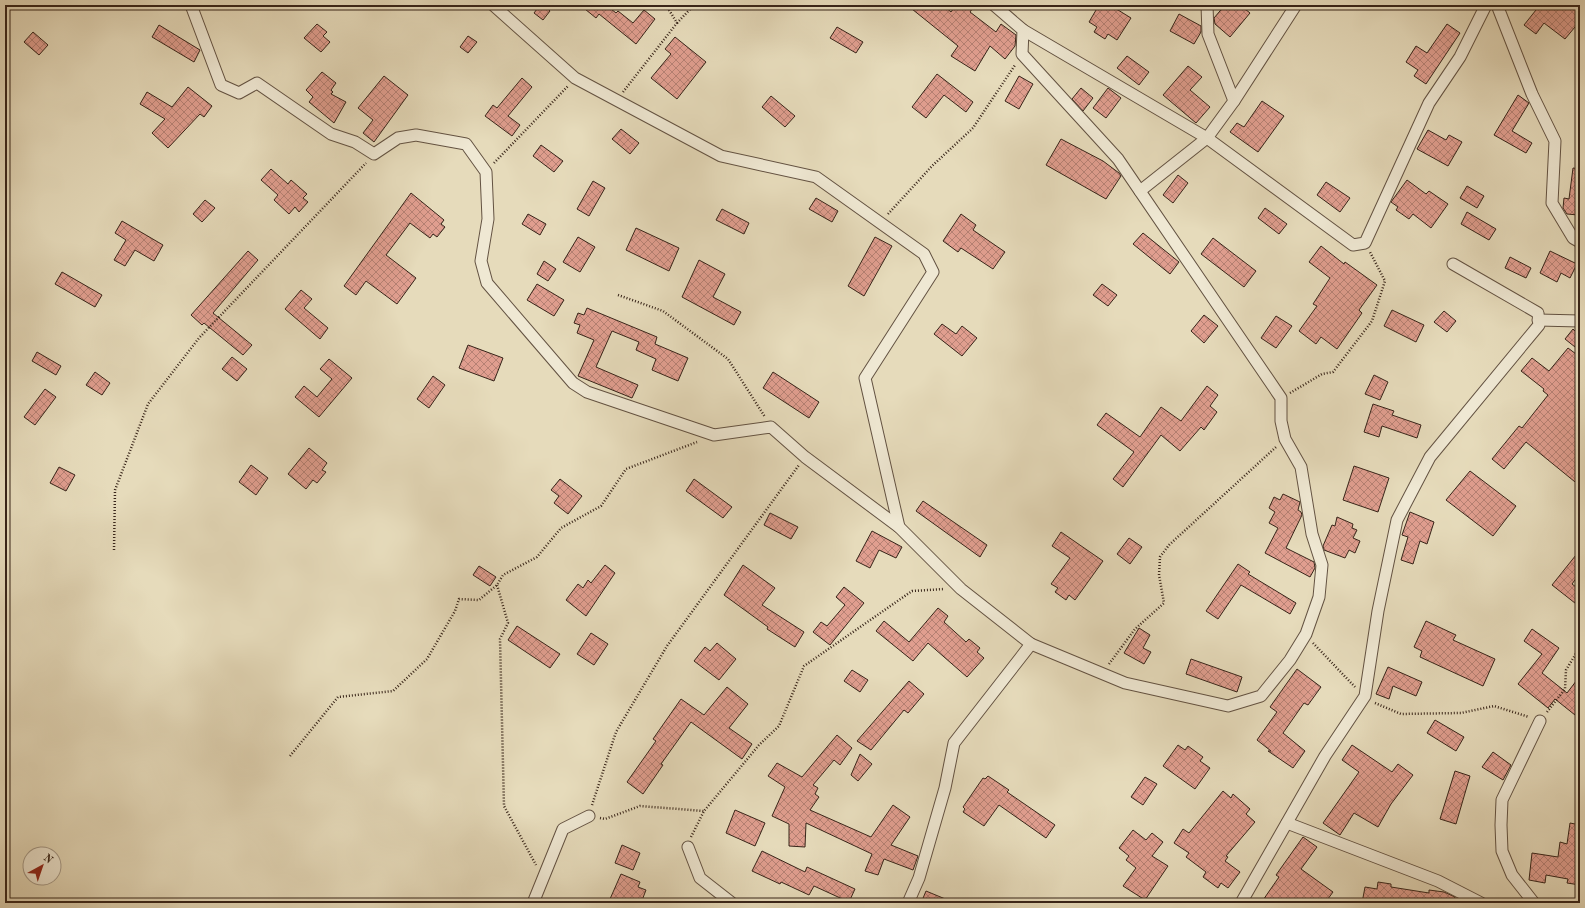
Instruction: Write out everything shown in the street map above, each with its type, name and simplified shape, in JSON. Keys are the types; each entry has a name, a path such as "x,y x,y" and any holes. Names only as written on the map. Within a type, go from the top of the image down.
{"street":[{"path":"190,5 221,85 239,93 257,83 331,134 355,142 374,154 398,138 416,134 466,144 486,172 488,219 481,261 487,283 573,383 587,392 714,435 772,428 805,457 899,527 961,588 1031,644 1125,683 1228,706 1261,696 1290,660 1306,634 1319,597 1322,565 1312,534 1301,467 1285,439 1281,421 1281,398 1118,159 1022,54 1023,30"},
{"path":"494,5 575,78 721,156 816,177 924,254 933,272 865,378 899,527"},
{"path":"994,5 1023,30 1207,138 1353,244 1365,243 1429,104 1460,57 1486,5"},
{"path":"1208,5 1208,34 1234,101"},
{"path":"1140,191 1207,138 1234,101 1296,5"},
{"path":"1497,5 1532,94 1555,141 1552,203 1573,238 1580,242"},
{"path":"1241,903 1325,756 1364,696 1378,611 1397,520 1430,457 1539,325 1538,313 1453,264"},
{"path":"1538,320 1580,321"},
{"path":"908,903 919,878 945,788 954,743 1031,644"},
{"path":"1534,903 1512,875 1502,851 1501,825 1502,800 1540,721"},
{"path":"533,903 563,829 589,816"},
{"path":"1286,823 1438,881 1481,903"},
{"path":"688,847 700,878 732,903"}],"path":[{"path":"666,5 677,24"},
{"path":"616,100 694,5"},
{"path":"880,223 932,166 973,128 1022,54"},
{"path":"486,172 575,78"},
{"path":"114,550 115,490 148,404 199,338 374,154"},
{"path":"1281,398 1322,374 1333,372 1372,321 1386,281 1365,243"},
{"path":"618,295 663,311 728,359 772,428"},
{"path":"290,756 338,697 393,691 427,659 455,611 459,600 479,600 498,585 503,575 537,558 561,528 600,506 626,469 714,435"},
{"path":"1102,674 1135,628 1164,603 1158,575 1160,556 1169,545 1285,439"},
{"path":"704,811 640,806 605,819 589,816 616,732 667,646 805,457"},
{"path":"498,585 508,623 500,639 504,806 531,860 544,876"},
{"path":"688,847 704,811 759,745 779,726 804,666 912,591 961,588"},
{"path":"1306,634 1364,696 1378,705 1400,714 1462,713 1494,706 1540,721 1565,690 1566,670 1580,647"}],"building":[{"path":"540,5 544,5 550,11 543,20 534,13"},
{"path":"580,5 606,5 616,13 618,11 633,23 644,10 655,19 636,44 599,14 596,18"},
{"path":"907,5 943,5 951,12 956,5 975,5 970,12 996,32 1001,24 1016,35 1015,46 1005,59 990,46 975,71 951,56 958,46"},
{"path":"1099,5 1110,5 1131,18 1117,40 1108,34 1105,39 1094,32 1097,27 1089,22"},
{"path":"1225,5 1240,5 1250,13 1230,37 1215,24 1214,18"},
{"path":"1540,5 1580,5 1580,21 1565,39 1544,23 1536,34 1524,25"},
{"path":"1179,14 1201,26 1201,32 1194,44 1170,31"},
{"path":"317,24 327,32 323,36 330,42 321,52 304,38"},
{"path":"1447,24 1460,33 1426,84 1414,76 1418,70 1406,62 1416,46 1427,53"},
{"path":"159,25 200,50 194,62 152,37"},
{"path":"837,27 863,42 856,53 830,38"},
{"path":"33,32 48,45 39,55 24,42"},
{"path":"468,36 477,42 468,53 460,47"},
{"path":"675,37 706,62 677,99 651,78 671,54 665,49"},
{"path":"1127,56 1149,72 1139,85 1117,68"},
{"path":"1188,66 1202,77 1190,90 1210,107 1196,123 1163,95"},
{"path":"322,72 336,83 331,90 333,92 331,94 346,102 334,123 309,102 313,97 306,90"},
{"path":"937,74 973,102 966,112 944,95 926,118 912,107"},
{"path":"384,76 408,95 374,142 363,133 373,120 358,108"},
{"path":"1019,76 1033,84 1019,109 1005,101"},
{"path":"522,78 532,87 508,116 520,125 512,136 485,116 493,105 497,108"},
{"path":"188,87 212,106 204,117 200,114 168,148 152,133 165,119 140,104 147,92 172,107"},
{"path":"1081,88 1093,98 1083,111 1072,99"},
{"path":"1108,88 1121,98 1106,118 1093,108"},
{"path":"1518,95 1529,103 1512,131 1532,143 1526,153 1494,135"},
{"path":"771,96 795,116 785,127 762,107"},
{"path":"1262,101 1284,116 1258,152 1230,132 1237,123 1244,127"},
{"path":"621,129 639,143 630,154 612,139"},
{"path":"1428,130 1446,140 1449,135 1462,142 1448,166 1417,149"},
{"path":"1061,139 1103,161 1119,173 1121,176 1106,199 1046,165"},
{"path":"541,145 563,161 554,172 533,156"},
{"path":"1573,168 1580,169 1580,199 1578,215 1567,214 1563,208 1564,198 1569,199"},
{"path":"271,169 288,184 291,180 307,194 303,198 308,202 299,212 295,207 289,214 274,200 278,195 261,180"},
{"path":"1178,175 1188,183 1173,203 1163,195"},
{"path":"1407,180 1426,194 1429,191 1448,204 1431,228 1413,214 1409,219 1396,210 1398,207 1391,202"},
{"path":"593,181 605,188 589,216 577,209"},
{"path":"1326,182 1350,198 1340,212 1317,195"},
{"path":"1467,186 1484,196 1477,208 1460,198"},
{"path":"411,193 444,220 441,224 445,227 437,237 433,234 430,238 410,223 386,255 416,278 397,304 366,281 356,295 344,286"},
{"path":"816,198 838,211 832,222 809,209"},
{"path":"205,200 215,208 202,222 193,214"},
{"path":"1265,208 1287,224 1279,234 1258,218"},
{"path":"722,209 749,223 744,234 716,220"},
{"path":"1467,212 1496,229 1489,240 1461,224"},
{"path":"528,214 546,224 540,235 522,224"},
{"path":"961,214 976,225 973,230 1005,252 993,269 961,248 958,252 943,241"},
{"path":"122,221 163,245 154,261 135,250 125,266 114,260 126,240 115,233"},
{"path":"636,228 679,248 669,271 626,250"},
{"path":"1143,233 1179,262 1170,274 1133,244"},
{"path":"578,237 595,247 580,272 563,262"},
{"path":"875,237 892,246 864,296 848,286"},
{"path":"1213,238 1256,271 1244,287 1201,254"},
{"path":"1321,246 1344,264 1345,262 1377,285 1359,310 1362,313 1337,349 1321,337 1316,344 1299,331 1317,306 1313,304 1330,278 1309,262"},
{"path":"248,251 258,260 213,313 252,345 243,355 204,323 202,325 191,315"},
{"path":"1550,251 1577,264 1570,278 1561,273 1557,282 1540,273"},
{"path":"1510,257 1531,268 1526,278 1505,268"},
{"path":"699,260 725,274 713,297 741,312 734,325 682,297"},
{"path":"544,261 556,269 548,281 537,274"},
{"path":"62,272 102,295 95,307 55,284"},
{"path":"537,284 564,300 554,316 527,300"},
{"path":"1102,284 1117,295 1108,306 1093,295"},
{"path":"301,290 312,299 304,308 328,328 320,339 285,309"},
{"path":"587,308 657,337 655,344 688,358 678,381 652,370 656,359 636,350 639,342 612,331 596,367 638,385 632,398 578,376 594,340 577,333 580,325 574,323 578,313 584,315"},
{"path":"1392,310 1424,325 1416,342 1384,326"},
{"path":"1444,311 1456,321 1447,332 1434,322"},
{"path":"1204,315 1218,326 1204,343 1191,331"},
{"path":"1276,316 1292,326 1276,348 1261,338"},
{"path":"942,324 956,334 962,326 977,338 962,356 934,334"},
{"path":"1573,329 1580,336 1580,341 1575,347 1565,339"},
{"path":"468,345 503,358 494,381 459,368"},
{"path":"1568,348 1580,357 1580,486 1526,442 1504,469 1492,459 1519,426 1522,428 1548,395 1543,391 1544,389 1521,371 1532,358 1549,371"},
{"path":"37,352 61,366 56,375 32,361"},
{"path":"232,357 247,369 237,381 222,369"},
{"path":"329,359 352,378 319,417 295,397 304,386 317,397 332,379 320,369"},
{"path":"95,372 110,383 102,395 86,385"},
{"path":"773,372 819,402 809,418 763,388"},
{"path":"1374,375 1388,382 1380,400 1365,394"},
{"path":"433,376 445,385 429,408 417,399"},
{"path":"1207,386 1218,395 1210,406 1217,412 1204,430 1201,427 1180,451 1161,435 1123,487 1113,479 1134,452 1097,425 1106,413 1140,437 1161,407 1181,421"},
{"path":"45,389 56,397 35,425 24,417"},
{"path":"1373,404 1394,411 1392,415 1421,425 1417,438 1382,426 1379,437 1364,432"},
{"path":"309,448 327,463 322,470 326,472 317,483 313,480 306,489 288,474"},
{"path":"251,465 268,478 256,495 239,482"},
{"path":"1354,466 1389,478 1378,512 1343,500"},
{"path":"59,467 75,475 66,491 50,483"},
{"path":"1470,471 1516,506 1493,536 1446,500"},
{"path":"560,479 582,496 568,514 554,503 559,496 551,490"},
{"path":"694,479 732,507 723,518 686,491"},
{"path":"1283,494 1300,502 1298,510 1302,515 1286,548 1314,562 1315,568 1310,577 1265,553 1278,528 1269,523 1275,512 1269,508 1274,497 1280,500"},
{"path":"923,501 987,545 980,557 916,511"},
{"path":"1410,512 1434,522 1427,544 1420,541 1413,564 1401,560 1408,537 1402,535"},
{"path":"770,513 798,527 791,539 764,525"},
{"path":"1337,517 1353,524 1352,528 1357,530 1353,538 1360,541 1355,553 1349,550 1345,558 1324,550 1323,546 1332,525 1335,526"},
{"path":"872,531 902,547 896,558 879,550 870,568 856,561"},
{"path":"1061,532 1103,561 1075,600 1069,595 1066,600 1055,592 1058,588 1051,584 1070,558 1052,546"},
{"path":"1129,538 1142,547 1130,564 1117,554"},
{"path":"1580,550 1580,573 1572,584 1580,590 1580,607 1552,585"},
{"path":"1238,564 1250,572 1248,574 1296,603 1290,614 1241,585 1218,619 1206,611"},
{"path":"605,565 615,573 586,616 566,600 578,584 583,588 588,580 591,583"},
{"path":"743,565 775,588 762,605 804,632 795,647 767,629 768,627 724,595"},
{"path":"479,566 496,577 490,586 473,575"},
{"path":"844,587 864,603 830,645 813,632 821,622 827,626 845,605 836,597"},
{"path":"938,608 948,616 944,622 966,642 969,639 980,648 977,652 984,658 967,677 928,643 913,661 876,631 884,621 909,642"},
{"path":"1426,621 1456,635 1453,640 1495,659 1483,686 1420,657 1422,651 1414,647"},
{"path":"517,626 560,654 550,668 508,640"},
{"path":"1139,628 1150,635 1143,648 1151,652 1144,664 1124,653"},
{"path":"1532,629 1559,648 1542,673 1567,693 1580,676 1580,719 1555,699 1548,708 1518,684 1542,654 1524,641"},
{"path":"591,633 608,644 594,665 577,654"},
{"path":"717,643 736,659 719,680 694,661 705,647 710,651"},
{"path":"1191,659 1242,677 1237,692 1186,674"},
{"path":"1388,667 1422,682 1416,696 1393,686 1389,699 1376,694"},
{"path":"1297,669 1321,687 1308,705 1304,703 1283,733 1305,751 1293,768 1268,751 1271,751 1257,740 1277,712 1270,707"},
{"path":"852,670 868,680 860,692 844,681"},
{"path":"909,681 924,694 908,713 904,710 871,750 857,741"},
{"path":"727,687 748,704 729,728 752,744 742,759 691,722 661,764 663,765 643,794 627,782 656,741 653,739 681,699 704,715"},
{"path":"1435,720 1464,737 1456,751 1427,733"},
{"path":"837,735 852,748 840,765 834,760 813,785 818,788 815,794 819,797 810,810 871,837 893,805 910,817 891,845 918,856 913,870 884,859 878,875 865,871 872,854 806,823 805,847 789,846 789,824 772,816 785,787 768,776 777,763 802,777"},
{"path":"1178,745 1185,750 1188,746 1203,757 1200,761 1210,768 1195,789 1163,766"},
{"path":"1352,745 1392,772 1398,764 1413,775 1391,804 1378,827 1354,813 1340,835 1323,823 1359,772 1342,760"},
{"path":"1493,752 1511,765 1503,780 1482,767"},
{"path":"860,754 872,764 858,781 851,775"},
{"path":"1455,771 1470,776 1456,824 1440,819"},
{"path":"988,776 1009,790 1007,792 1055,825 1046,838 999,805 984,826 963,812 965,809 963,807 983,778 985,779"},
{"path":"1145,777 1157,784 1143,805 1131,797"},
{"path":"1223,791 1231,798 1233,794 1250,809 1246,814 1255,822 1226,856 1228,857 1225,861 1240,872 1228,888 1221,883 1218,888 1203,877 1206,872 1186,857 1189,853 1174,843 1183,829 1189,833"},
{"path":"735,810 765,823 755,846 726,833"},
{"path":"1570,823 1580,825 1580,885 1567,883 1568,879 1546,875 1545,883 1529,880 1532,853 1558,857 1560,842 1567,844"},
{"path":"1133,830 1146,840 1152,833 1163,842 1152,856 1168,866 1145,900 1123,886 1136,868 1126,860 1129,856 1119,848"},
{"path":"1303,837 1317,847 1301,869 1333,892 1325,903 1261,903 1279,877 1276,875"},
{"path":"622,845 640,853 633,870 615,863"},
{"path":"762,851 805,872 807,867 855,889 849,902 814,886 809,895 752,871"},
{"path":"621,874 640,882 638,887 646,890 641,903 619,903 610,899"},
{"path":"1378,882 1391,884 1391,887 1429,893 1429,890 1444,892 1455,897 1454,903 1362,903 1365,887 1377,889"},
{"path":"926,891 955,903 921,903"}]}
